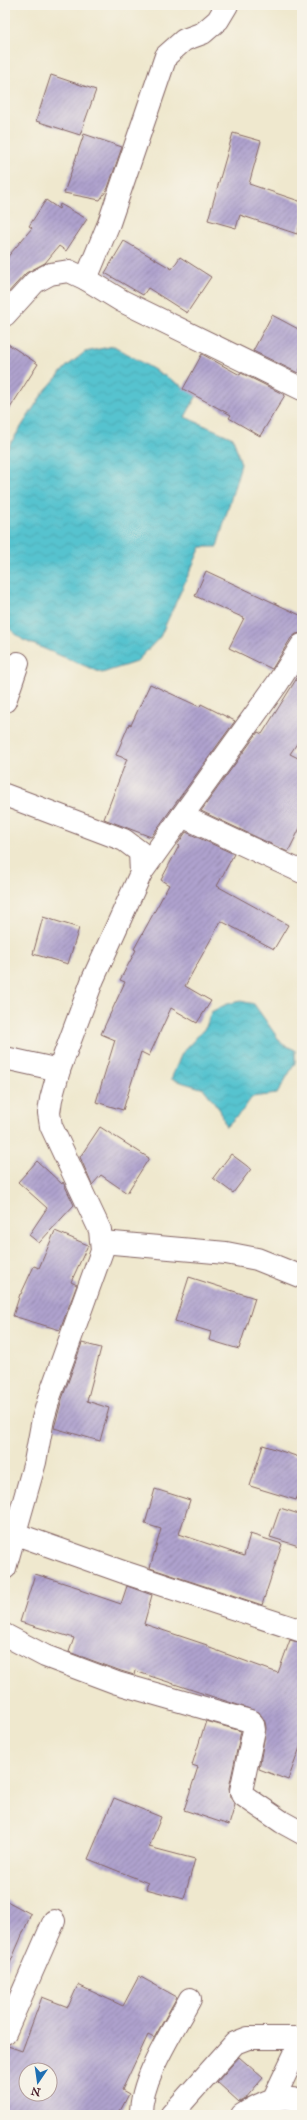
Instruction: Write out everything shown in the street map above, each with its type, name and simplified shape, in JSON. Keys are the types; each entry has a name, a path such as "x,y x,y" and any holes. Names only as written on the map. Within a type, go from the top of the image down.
{"street":[{"path":"86,279 109,222 166,56 184,40 203,33 218,20 227,5"},
{"path":"5,315 35,282 50,274 69,271 86,279 122,301 302,389"},
{"path":"5,1568 16,1534 35,1462 48,1401 99,1262 102,1242 100,1230 51,1126 51,1099 59,1070 93,979 141,873 278,684 302,646"},
{"path":"5,701 18,663"},
{"path":"5,795 124,840 140,852 141,873"},
{"path":"182,816 302,872"},
{"path":"5,1058 59,1070"},
{"path":"102,1242 226,1253 257,1259 302,1277"},
{"path":"16,1534 126,1573 302,1631"},
{"path":"5,1635 45,1656 117,1683 250,1721 253,1724 254,1730 241,1791 244,1796 282,1822 302,1833"},
{"path":"5,2033 54,1921"},
{"path":"141,2115 143,2096 149,2077 190,1999"},
{"path":"171,2115 235,2043 248,2038 302,2038 274,2098"},
{"path":"242,2115 260,2104 274,2098 284,2097 302,2101"}],"water":[{"path":"114,346 197,395 185,417 233,438 241,464 217,547 201,547 160,637 136,662 102,673 23,640 5,625 5,452 43,393 66,367 85,352"},
{"path":"241,1001 254,1004 282,1044 295,1050 295,1063 277,1094 252,1097 243,1110 226,1127 220,1110 204,1089 171,1079 182,1053 206,1027 211,1012 227,1004"}],"building":[{"path":"51,75 96,90 80,135 36,121"},
{"path":"233,133 261,141 249,184 302,202 302,220 297,234 240,215 236,228 208,220"},
{"path":"84,134 122,147 108,188 100,200 64,193"},
{"path":"46,200 59,209 60,204 87,219 66,251 59,246 45,263 26,273 5,296 5,260 32,228 29,226"},
{"path":"124,241 172,269 180,257 211,277 187,313 148,288 143,295 105,273"},
{"path":"272,315 302,331 302,365 298,373 253,351"},
{"path":"5,342 38,364 5,416"},
{"path":"202,354 240,375 241,373 285,395 260,436 229,418 231,415 183,389"},
{"path":"206,571 302,616 302,633 296,634 291,638 272,669 229,648 244,618 195,596"},
{"path":"302,670 302,736 290,754 302,760 302,824 288,852 201,811 258,732 262,734"},
{"path":"150,684 200,707 201,704 235,721 151,837 104,819 127,759 116,755 129,724 131,725"},
{"path":"186,832 234,854 217,886 288,925 274,949 221,921 185,986 211,1001 197,1023 171,1008 149,1056 141,1052 123,1110 96,1102 115,1040 101,1034 125,982 120,980 136,950 134,949 169,885 161,880 179,846 177,845"},
{"path":"43,917 79,928 68,964 33,954"},
{"path":"100,1127 149,1158 127,1193 101,1175 92,1185 80,1157"},
{"path":"231,1154 251,1169 233,1193 213,1178"},
{"path":"37,1161 62,1184 63,1182 74,1205 39,1243 29,1235 47,1208 18,1182"},
{"path":"55,1231 88,1245 71,1282 77,1285 60,1330 13,1316 20,1294 34,1266 39,1268"},
{"path":"189,1277 255,1298 239,1349 209,1340 211,1332 175,1321"},
{"path":"82,1343 101,1348 87,1401 109,1408 100,1441 54,1428 62,1399"},
{"path":"263,1445 302,1458 302,1483 296,1500 250,1486"},
{"path":"155,1489 190,1500 179,1534 244,1556 250,1534 282,1544 262,1605 150,1568 161,1529 145,1524"},
{"path":"280,1508 302,1515 302,1547 270,1537"},
{"path":"35,1574 80,1588 80,1590 121,1604 127,1586 152,1595 144,1624 207,1645 207,1647 278,1673 290,1640 302,1643 302,1742 288,1780 259,1769 266,1728 265,1722 259,1712 135,1671 134,1675 121,1671 69,1652 74,1638 20,1622"},
{"path":"206,1721 241,1731 229,1788 230,1797 235,1805 229,1825 184,1810 198,1767 192,1765"},
{"path":"114,1798 161,1817 149,1847 195,1859 184,1899 146,1889 148,1883 88,1859"},
{"path":"5,1900 31,1914 5,1975"},
{"path":"139,1976 177,1997 154,2038 148,2035 122,2090 129,2094 118,2115 5,2115 5,2045 22,2051 42,1997 68,2007 78,1985 123,2006"},
{"path":"239,2057 263,2078 245,2099 239,2102 217,2082"}]}
